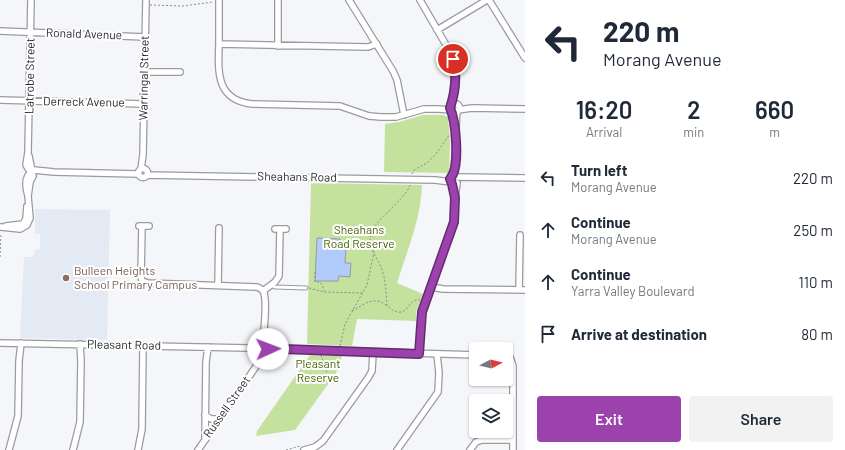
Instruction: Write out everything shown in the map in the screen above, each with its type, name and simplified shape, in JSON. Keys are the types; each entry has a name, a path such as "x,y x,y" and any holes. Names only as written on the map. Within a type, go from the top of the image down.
{"street":[{"name":"Latrobe Street","path":"1,229 24,225 26,219 28,199 26,181 32,173 26,165 28,152 31,0"},
{"name":"Warringal Street","path":"143,171 146,0"},
{"path":"278,0 278,46"},
{"path":"349,0 396,76 404,115"},
{"path":"420,0 453,59 455,70 454,90 456,126 454,222 422,312 421,354"},
{"path":"437,30 488,0 525,58"},
{"path":"216,1 219,44 219,74 222,84 228,94 242,102 252,104 340,106 369,116 381,118 404,115 419,110 455,108 525,109"},
{"name":"Ronald Avenue","path":"0,31 145,37"},
{"path":"219,44 368,47 377,44"},
{"path":"144,72 180,72"},
{"name":"Derreck Avenue","path":"0,100 144,104"},
{"name":"Sheahans Road","path":"32,173 118,173 143,171 160,174 435,180 525,178"},
{"path":"149,226 140,226 141,277 144,282 255,286 263,291 265,297 263,349"},
{"path":"218,285 220,228"},
{"path":"263,291 277,280 279,276 280,229"},
{"path":"431,287 442,289 522,290 520,234"},
{"name":"Pleasant Road","path":"0,343 248,348 469,355"},
{"path":"9,450 18,412 20,343"},
{"path":"73,450 80,422 82,344"},
{"path":"138,450 142,429 144,346"},
{"path":"204,440 207,347"},
{"name":"Russell Street","path":"198,450 264,357 263,349"},
{"path":"302,448 315,448 323,441 368,378 372,368 373,352"},
{"path":"397,450 436,395 438,389 439,354"},
{"path":"512,386 513,450"},
{"path":"205,415 211,418 219,419"},
{"path":"470,450 476,442 482,440 513,440"}],"lane":[{"path":"271,285 275,287 306,288"}],"path":[{"path":"150,5 183,6 216,1"},
{"path":"387,306 383,271 370,242 370,236 376,226 407,193 413,171 431,160 450,134"},
{"path":"0,257 1,229"},
{"path":"370,236 375,236"},
{"path":"340,346 344,324 368,280 374,251"},
{"path":"316,272 315,282 320,282 324,292"},
{"path":"306,288 324,292 362,293"},
{"path":"350,312 375,300 380,301 395,312 402,312 414,301 421,301"},
{"path":"321,354 327,373"},
{"path":"286,450 302,448"}],"shaded area":[{"name":"Bulleen Heights School Primary Campus","path":"35,209 110,210 107,340 20,338 24,257 33,257 35,250 40,249 40,234 35,234"}],"green space":[{"path":"423,115 443,115 448,117 450,143 449,173 384,172 385,124 399,122"},
{"name":"Sheahans Road Reserve","path":"311,183 422,185 416,223 397,283 423,294 416,312 416,321 357,319 352,346 307,344"},
{"name":"Pleasant Reserve","path":"310,355 342,356 336,373 295,430 256,436 257,431"}],"building":[{"path":"317,238 340,239 340,248 346,248 345,263 351,263 350,277 339,276 338,281 315,281"}],"place":[{"name":"Bulleen Heights School Primary Campus","path":"66,278"}],"route":[{"path":"268,349 267,347 283,349 419,354 422,312 454,222 455,198 450,179 453,175 455,162 456,126 450,108 454,90 455,70 453,59"}]}
